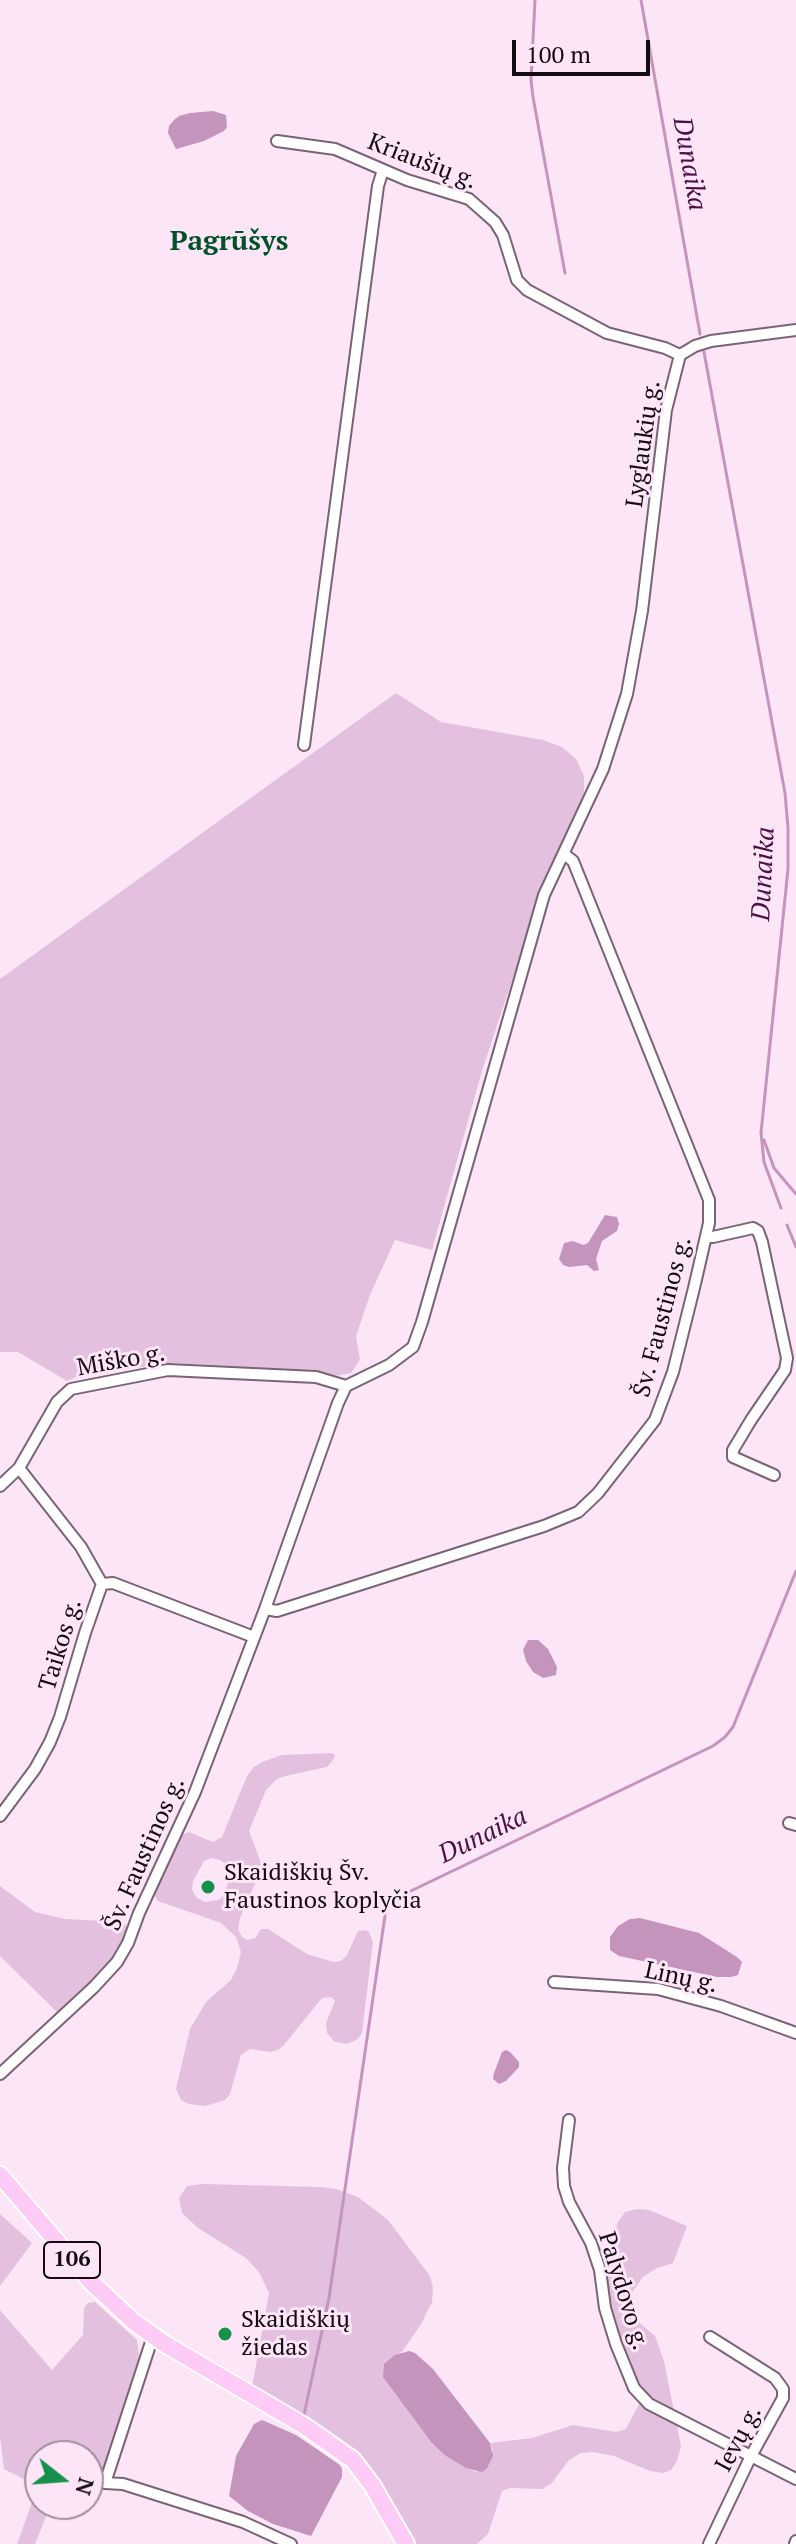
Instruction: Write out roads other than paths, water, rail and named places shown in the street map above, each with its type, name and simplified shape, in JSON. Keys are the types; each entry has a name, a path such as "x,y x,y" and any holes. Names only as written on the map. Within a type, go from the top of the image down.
{"main road":[{"name":"106","path":"0,2175 92,2283 153,2336 303,2425 345,2454 372,2485 406,2544"}],"street":[{"name":"Kriaušių g.","path":"277,141 335,149 407,180 461,195 484,210 503,235 517,280 527,290 607,333 680,355"},
{"path":"304,745 378,186 383,170"},
{"name":"Lyglaukių g.","path":"564,854 603,769 627,694 642,611 666,410 680,355 711,341 796,330"},
{"path":"346,1386 389,1365 413,1347 544,895 564,854"},
{"name":"Šv. Faustinos g.","path":"265,1609 277,1611 544,1526 578,1512 598,1493 655,1420 673,1372 706,1237 709,1212 705,1185 573,861 564,854"},
{"path":"706,1237 753,1228 758,1231 762,1242 787,1358 785,1370 733,1450 733,1457 774,1475"},
{"name":"Miško g.","path":"0,1486 19,1468 57,1402 71,1389 168,1370 316,1377 346,1386"},
{"name":"Šv. Faustinos g.","path":"0,2074 94,1987 117,1962 128,1943 195,1792 346,1386"},
{"path":"19,1468 81,1547 102,1584"},
{"name":"Taikos g.","path":"0,1816 35,1769 50,1742 102,1584 113,1583 254,1637"},
{"name":"Linų g.","path":"554,1982 658,1989 721,2006 796,2033"},
{"name":"Palydovo g.","path":"569,2120 563,2159 564,2186 600,2270 605,2308 634,2388 649,2404 796,2479"},
{"path":"153,2336 105,2483 123,2484 243,2522 291,2544"},
{"name":"Ievų g.","path":"709,2544 783,2398 783,2389 775,2378 710,2337"}],"waterway":[{"path":"535,0 531,80 565,273"},
{"name":"Dunaika","path":"641,0 700,334"},
{"name":"Dunaika","path":"704,352 785,793 788,869 761,1133 764,1162 781,1208"},
{"path":"764,1140 774,1168 796,1194"},
{"name":"Dunaika","path":"787,1225 796,1247"},
{"name":"Dunaika","path":"304,2415 329,2298 386,1909 392,1900 713,1746 725,1737 733,1727 796,1571"}],"place":[{"name":"Skaidiškių Šv. Faustinos koplyčia","path":"208,1887"},
{"name":"Skaidiškių žiedas","path":"225,2334"}],"district":[{"name":"Pagrūšys","path":"229,242"}]}
